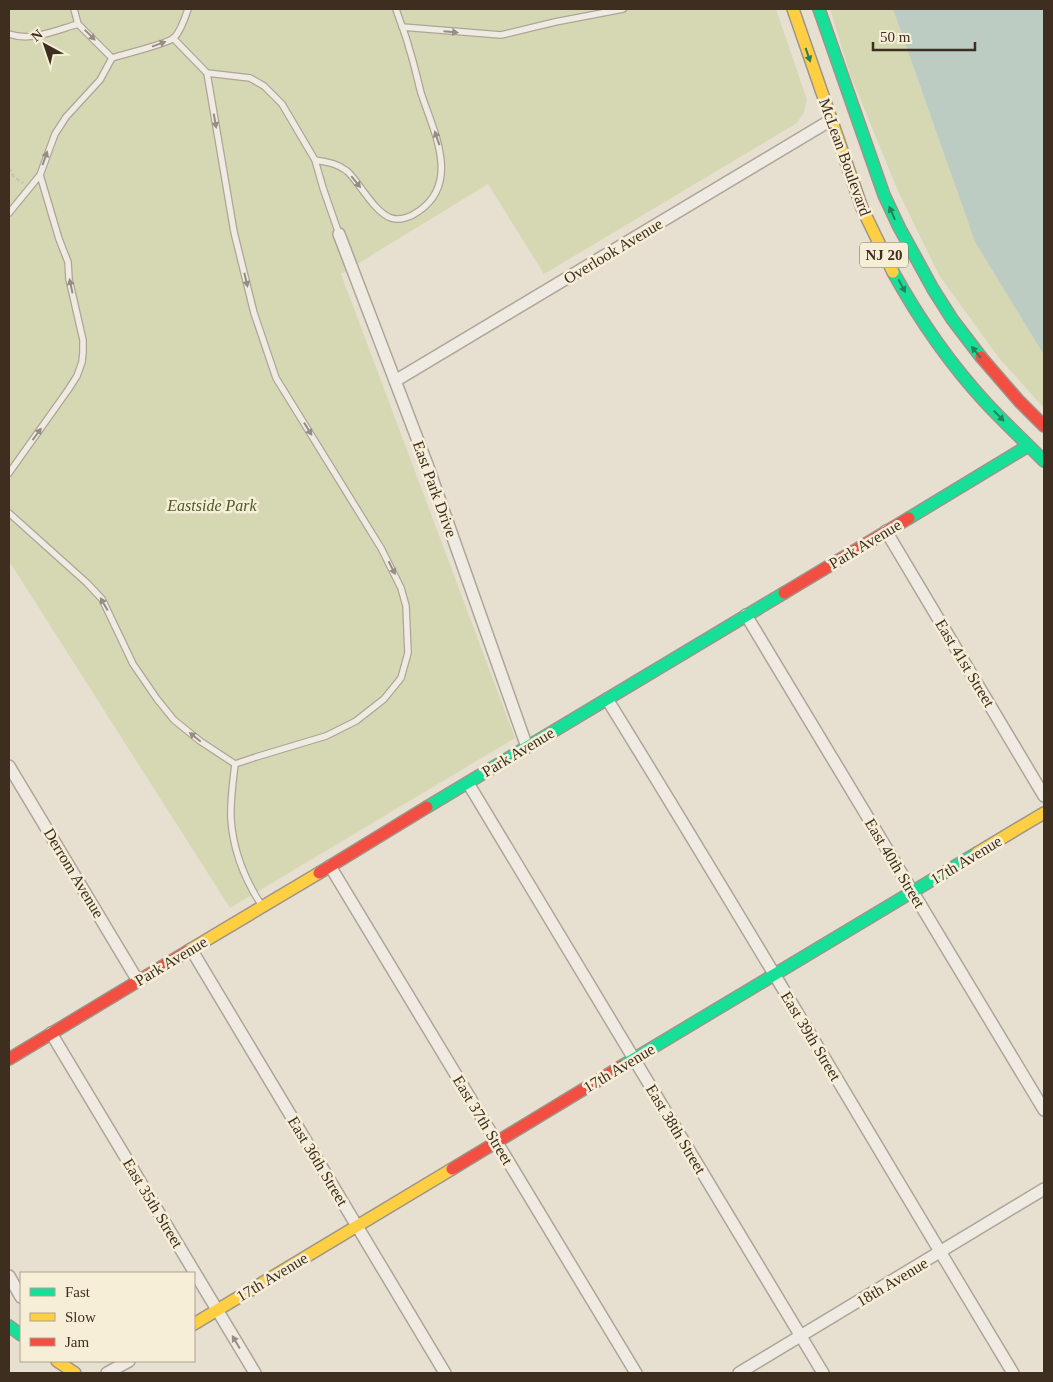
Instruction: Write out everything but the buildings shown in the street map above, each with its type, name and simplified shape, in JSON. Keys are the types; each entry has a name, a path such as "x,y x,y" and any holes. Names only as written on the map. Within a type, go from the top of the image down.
{"street":[{"name":"McLean Boulevard","path":"793,9 862,208 887,261 911,304 967,381 986,404 1044,461"},
{"name":"McLean Boulevard","path":"820,9 881,187 894,218 917,262 942,306 972,347 1004,385 1044,426"},
{"name":"Overlook Avenue","path":"395,381 830,120"},
{"name":"East Park Drive","path":"339,234 428,467 527,747"},
{"name":"Park Avenue","path":"9,1059 1028,446"},
{"name":"East 41st Street","path":"886,531 1044,796"},
{"name":"East 40th Street","path":"746,615 1044,1110"},
{"name":"East 39th Street","path":"607,699 702,853 1013,1373"},
{"name":"Derrom Avenue","path":"9,766 138,981"},
{"name":"East 38th Street","path":"468,783 823,1373"},
{"name":"17th Avenue","path":"195,1323 1044,813"},
{"name":"East 37th Street","path":"330,866 636,1373"},
{"name":"East 36th Street","path":"192,949 445,1373"},
{"name":"East 35th Street","path":"51,1033 194,1272"},
{"name":"18th Avenue","path":"739,1373 1044,1189"},
{"name":"East 35th Street","path":"195,1273 256,1373"},
{"path":"9,1276 20,1295"},
{"path":"9,1326 20,1334"},
{"path":"59,1362 75,1373"},
{"path":"107,1373 127,1362"}],"lane":[{"path":"74,9 78,24 112,58"},
{"path":"9,213 40,175 55,134 66,117 100,80 112,58 173,38 185,20 188,9"},
{"path":"315,160 332,163 347,172 374,204 385,215 392,218 413,216 433,199 440,182 440,147 396,9"},
{"path":"402,27 501,35 555,22 624,9"},
{"path":"9,34 13,36 34,36 78,24"},
{"path":"173,38 206,73 234,232 254,313 276,378 385,555 401,588 406,606 408,653 401,678 384,699 356,721 326,736 235,764"},
{"path":"206,73 250,78 264,86 282,104 315,160 339,234"},
{"path":"9,473 68,390 77,376 82,362 82,340 69,279 68,262 58,239 40,175"},
{"path":"9,513 87,583 102,599 134,664 174,720 200,741 235,764"},
{"path":"235,764 231,817 234,840 241,866 262,906"}],"path":[{"path":"9,168 14,177 22,182 28,190"}],"green space":[{"name":"Eastside Park","path":"9,9 776,9 807,100 804,112 797,123 544,274 488,184 341,274 515,738 230,908 9,561"},
{"path":"830,9 893,9 975,242 1044,355 1044,408 999,358 939,275 898,191 850,74"}],"shaded area":[{"path":"893,9 1044,9 1044,355 975,242"}],"traffic: fast":[{"path":"819,9 884,195 933,289 952,319 981,357"},
{"path":"893,272 924,324 960,373 987,404 1044,461"},
{"path":"909,518 1028,446"},
{"path":"427,807 784,593"},
{"path":"622,1066 977,853"},
{"path":"9,1326 20,1334"}],"traffic: slow":[{"path":"793,9 862,208 893,272"},
{"path":"977,853 1044,813"},
{"path":"188,951 319,873"},
{"path":"195,1323 452,1169"},
{"path":"58,1362 75,1373"}],"traffic: jam":[{"path":"981,357 1019,401 1044,426"},
{"path":"784,593 909,518"},
{"path":"319,873 427,807"},
{"path":"9,1059 188,951"},
{"path":"452,1169 622,1066"}]}
